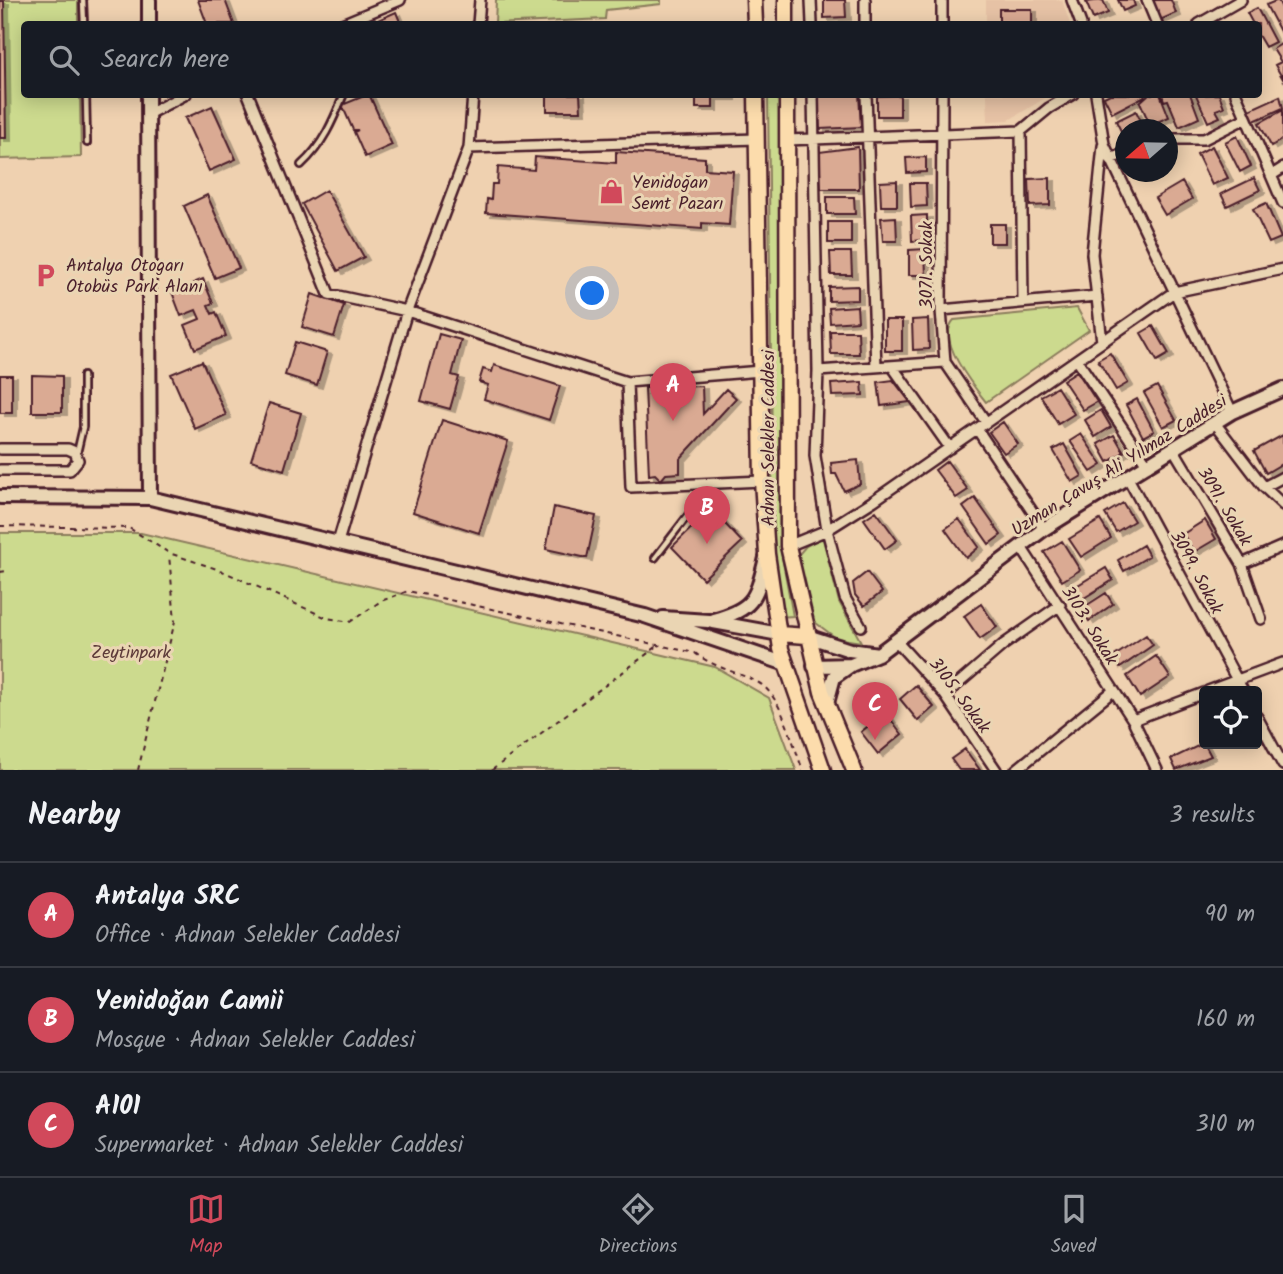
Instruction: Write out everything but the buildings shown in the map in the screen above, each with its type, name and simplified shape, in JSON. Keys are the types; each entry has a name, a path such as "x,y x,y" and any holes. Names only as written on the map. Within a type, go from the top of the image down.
{"main road":[{"path":"754,0 755,21"},
{"path":"786,0 786,21"},
{"name":"Adnan Selekler Caddesi","path":"756,98 762,481 767,554 786,664 823,770"},
{"name":"Adnan Selekler Caddesi","path":"787,98 788,546 814,666 854,770"},
{"path":"779,634 807,636"},
{"path":"786,664 814,666"}],"street":[{"path":"149,0 149,21"},
{"path":"350,21 400,0"},
{"path":"478,21 480,0"},
{"path":"811,0 812,21"},
{"path":"865,0 865,21"},
{"path":"942,0 942,21"},
{"path":"1072,0 1080,21"},
{"path":"1147,0 1156,21"},
{"path":"1208,21 1241,0"},
{"path":"148,98 150,498"},
{"path":"148,114 178,98"},
{"path":"249,98 329,294 407,311 627,382 761,371"},
{"path":"338,542 407,311 469,148 473,98"},
{"path":"813,98 818,371 815,456 827,530 845,598 861,626"},
{"path":"866,98 876,367"},
{"name":"3071. Sokak","path":"942,98 941,310 945,362 986,422"},
{"path":"787,140 1020,131 1066,98"},
{"path":"1097,98 1104,144 1110,159 1232,412"},
{"path":"1238,98 1283,203"},
{"path":"1178,139 1204,139 1246,118"},
{"path":"1020,131 1023,301"},
{"path":"469,148 757,139"},
{"path":"1102,342 1093,254 1104,144"},
{"path":"1110,159 1115,157"},
{"path":"1272,175 1283,168"},
{"path":"788,546 827,530 1174,292 1283,269"},
{"path":"941,310 1097,296"},
{"path":"1077,360 1149,466"},
{"path":"818,371 945,362"},
{"path":"892,366 950,448"},
{"path":"627,382 631,487 762,481"},
{"name":"Uzman Çavuş Ali Yılmaz Caddesi","path":"852,666 878,654 1044,529 1232,412 1283,389"},
{"path":"1215,423 1264,487 1283,505"},
{"path":"977,429 1044,529"},
{"path":"0,449 68,449 77,454 77,465 70,470 0,470"},
{"name":"3091. Sokak","path":"1174,450 1242,564 1261,619"},
{"path":"1264,487 1283,477"},
{"name":"3099. Sokak","path":"1128,478 1240,686"},
{"name":"Adnan Selekler Caddesi","path":"0,497 150,498 645,617 786,664"},
{"path":"1242,564 1283,546"},
{"name":"3103. Sokak","path":"1021,547 1133,720 1157,770"},
{"name":"Adnan Selekler Caddesi","path":"708,621 737,613 755,598 767,554"},
{"path":"945,695 1003,645 1060,606"},
{"name":"Adnan Selekler Caddesi","path":"645,617 708,621 779,634"},
{"path":"807,636 850,650 878,654"},
{"name":"3105. Sokak","path":"896,641 945,695 996,770"},
{"path":"1222,686 1283,663"},
{"path":"814,666 852,666"},
{"path":"827,703 834,677 852,666"},
{"path":"1016,770 1113,691"},
{"path":"1133,720 1199,695"},
{"path":"1262,726 1283,765"}],"lane":[{"path":"83,0 84,21"},
{"path":"86,98 87,143"},
{"path":"301,165 314,153 329,131 342,98"},
{"path":"77,454 83,427 83,376"},
{"path":"655,558 713,483"}],"path":[{"path":"0,526 129,528 169,553 220,570 327,618 350,622 381,601 408,591 695,653 704,660 761,684 774,695 803,770"},
{"path":"138,770 175,621 169,553"},
{"path":"0,572 6,571"},
{"path":"492,770 659,645"}],"shaded area":[{"path":"986,0 1062,0 1069,21 986,21"},
{"path":"987,98 1045,98 1009,120 988,121"}],"green space":[{"path":"0,0 78,0 78,21 21,21 21,98 80,98 81,157 0,159"},
{"path":"496,0 661,0 661,4 606,10 605,19 495,21"},
{"path":"768,98 779,98 780,546 793,616 779,617 773,545"},
{"path":"1077,308 1089,330 986,402 965,374 952,350 949,328 954,320"},
{"name":"Zeytinpark","path":"0,533 141,533 715,667 769,698 796,770 0,770"},
{"path":"823,539 839,602 861,642 836,638 812,620 797,564 799,554 806,546"}],"place":[{"name":"Yenidoğan Semt Pazarı","path":"612,192"},
{"name":"Antalya Otogarı Otobüs Park Alanı","path":"46,275"},
{"name":"Antalya SRC","path":"673,421"},
{"name":"Yenidoğan Camii","path":"707,544"},
{"name":"A101","path":"875,740"}]}
